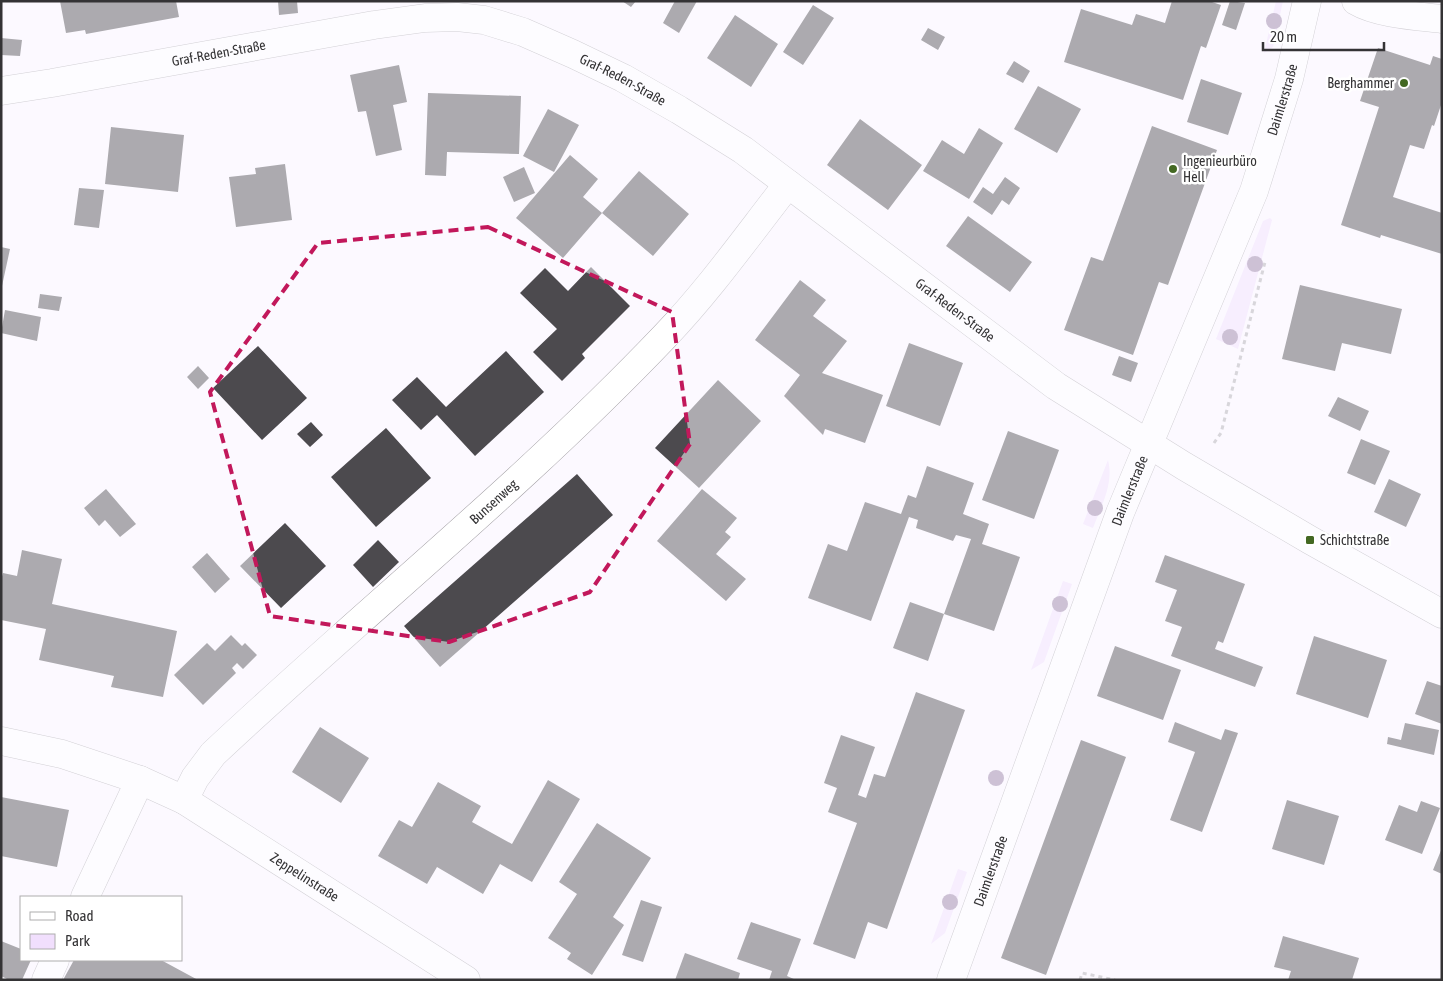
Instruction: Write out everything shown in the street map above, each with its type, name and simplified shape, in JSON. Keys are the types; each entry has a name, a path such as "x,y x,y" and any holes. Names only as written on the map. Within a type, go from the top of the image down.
{"street":[{"name":"Daimlerstraße","path":"951,980 1117,523 1254,191 1289,79 1307,1"},
{"path":"1356,1 1362,5 1398,14 1442,19"},
{"name":"Graf-Reden-Straße","path":"1,91 391,22 425,18 457,17 484,20 523,32 623,78 743,150 1056,386 1148,445"},
{"name":"Bunsenweg","path":"184,800 195,778 213,754 560,440 666,335 700,296 788,184"},
{"path":"1148,445 1310,540 1442,614"},
{"name":"Zeppelinstraße","path":"1,741 62,754 140,780 184,800 466,980"},
{"path":"85,896 140,780"},
{"path":"46,980 55,961"}],"path":[{"path":"1193,472 1221,433 1266,259"},
{"path":"1080,980 1082,973 1115,980"}],"highlighted area":[{"path":"488,227 672,312 690,444 590,592 449,642 270,616 210,392 318,243"}],"green space":[{"path":"1276,1 1283,1 1273,47 1264,53"},
{"path":"1270,218 1272,220 1238,349 1216,339 1263,221"},
{"path":"1108,460 1108,486 1093,528 1083,524"},
{"path":"1063,581 1072,584 1044,662 1031,670"},
{"path":"958,869 967,872 945,933 931,944"}],"building":[{"path":"60,1 176,1 179,17 86,34 85,30 66,33"},
{"path":"278,1 297,1 298,13 279,15"},
{"path":"622,1 636,1 631,7"},
{"path":"675,1 697,1 679,33 663,23"},
{"path":"1172,1 1209,1 1221,5 1206,48 1201,46 1183,100 1064,62 1081,9 1132,25 1136,14 1165,23"},
{"path":"1230,1 1245,3 1236,30 1222,25"},
{"path":"813,5 834,18 803,65 783,52"},
{"path":"735,15 778,44 751,87 707,58"},
{"path":"928,28 945,37 938,50 921,40"},
{"path":"1,38 22,40 20,56 1,55"},
{"path":"1378,48 1430,65 1433,56 1442,59 1442,102 1434,126 1432,125 1424,149 1410,145 1393,197 1442,213 1442,254 1381,235 1380,238 1341,225 1379,107 1360,101"},
{"path":"1014,61 1030,71 1023,83 1006,74"},
{"path":"399,65 407,102 393,105 402,150 376,156 366,111 358,112 350,75"},
{"path":"1201,79 1242,93 1228,135 1187,122"},
{"path":"1038,86 1081,109 1057,153 1014,129"},
{"path":"428,93 521,96 519,154 447,152 446,176 425,175"},
{"path":"548,109 579,125 554,172 523,156"},
{"path":"860,119 922,165 888,210 827,165"},
{"path":"1152,126 1217,150 1168,285 1159,282 1133,355 1064,330 1091,257 1103,261"},
{"path":"111,127 184,135 178,192 105,184"},
{"path":"979,128 1003,143 969,199 923,171 942,140 964,154"},
{"path":"570,155 598,179 583,197 602,213 563,258 516,218"},
{"path":"285,164 292,220 236,227 229,177 256,174 255,168"},
{"path":"524,167 535,193 514,202 503,177"},
{"path":"639,171 689,214 653,256 602,213"},
{"path":"1005,177 1020,188 1009,205 1002,200 992,215 973,202 983,187 993,194"},
{"path":"79,188 104,190 99,228 74,225"},
{"path":"968,216 1032,262 1010,292 946,246"},
{"path":"1,247 10,249 2,286 1,286"},
{"path":"591,267 630,306 582,354 585,358 562,381 533,352 557,329 520,293 545,268 568,291"},
{"path":"800,280 826,300 813,316 847,341 822,373 883,395 865,443 825,429 823,435 784,396 800,375 755,340"},
{"path":"1300,285 1402,309 1391,354 1342,343 1335,371 1282,359"},
{"path":"40,294 62,297 59,311 38,308"},
{"path":"5,310 41,317 37,341 1,333"},
{"path":"909,343 963,363 940,426 886,406"},
{"path":"258,346 307,398 262,440 213,388"},
{"path":"506,351 544,392 475,456 437,415 421,430 392,400 417,377 446,407"},
{"path":"1119,356 1138,363 1131,382 1112,375"},
{"path":"198,366 209,378 198,389 187,377"},
{"path":"718,380 761,421 699,488 655,448"},
{"path":"1338,397 1369,411 1360,431 1328,416"},
{"path":"311,422 323,435 310,447 297,434"},
{"path":"386,428 431,478 376,527 331,477"},
{"path":"1008,431 1059,450 1034,519 982,500"},
{"path":"1361,439 1390,451 1375,485 1347,473"},
{"path":"927,466 974,483 963,514 989,524 982,544 1020,557 994,631 944,614 971,539 956,535 953,541 916,528 918,520 909,517 871,621 808,598 828,544 847,551 865,502 901,514 908,495 916,498"},
{"path":"577,474 613,515 440,667 404,626"},
{"path":"1389,479 1421,494 1406,527 1374,512"},
{"path":"106,489 136,524 120,537 105,520 99,526 84,508"},
{"path":"702,489 737,518 725,532 731,537 716,554 746,579 726,601 657,541"},
{"path":"285,523 326,566 281,608 240,566"},
{"path":"378,540 399,562 373,587 353,565"},
{"path":"22,550 62,559 52,604 177,631 163,697 111,687 114,676 39,660 46,629 1,620 1,580 3,573 17,576"},
{"path":"207,553 230,579 215,593 192,567"},
{"path":"1165,555 1245,584 1223,643 1218,641 1215,649 1263,667 1255,687 1171,656 1182,627 1165,621 1177,590 1155,582"},
{"path":"910,602 944,614 928,661 893,648"},
{"path":"231,635 242,646 245,643 257,655 243,669 237,663 232,668 236,673 203,705 174,675 207,643 215,651"},
{"path":"1314,636 1387,660 1368,718 1296,694"},
{"path":"1115,646 1181,670 1163,720 1097,696"},
{"path":"1427,681 1442,686 1442,724 1415,714"},
{"path":"916,692 965,710 887,929 868,922 855,959 813,944 857,823 828,812 837,788 824,783 841,735 875,747 858,795 866,798 874,774 885,777"},
{"path":"1175,722 1221,740 1225,729 1238,733 1202,832 1170,820 1195,752 1168,742"},
{"path":"1405,723 1439,730 1434,755 1387,744 1388,737 1401,740"},
{"path":"320,727 369,758 341,803 292,772"},
{"path":"1081,740 1126,757 1046,975 1001,958"},
{"path":"548,780 580,799 532,882 500,864 483,894 437,867 427,884 378,856 399,820 412,827 438,782 481,806 472,822 512,844"},
{"path":"1,797 69,810 57,867 1,856"},
{"path":"1287,800 1339,816 1324,865 1272,849"},
{"path":"1421,801 1440,808 1422,854 1385,840 1399,805 1417,812"},
{"path":"597,823 651,858 613,917 624,925 592,975 567,959 571,953 548,938 577,894 559,882"},
{"path":"1442,848 1442,874 1433,870"},
{"path":"641,900 662,907 643,962 622,955"},
{"path":"751,922 801,939 787,976 796,980 769,980 772,971 737,959"},
{"path":"1283,936 1359,958 1352,980 1288,980 1291,971 1274,967"},
{"path":"1,941 20,949 20,961 31,961 22,980 9,980 1,976"},
{"path":"685,953 740,973 738,980 675,980"},
{"path":"73,961 163,961 198,980 63,980"}],"place":[{"name":"Berghammer","path":"1404,83"},
{"name":"Ingenieurbüro Hell","path":"1173,169"},
{"name":"Schichtstraße","path":"1310,540"}]}
